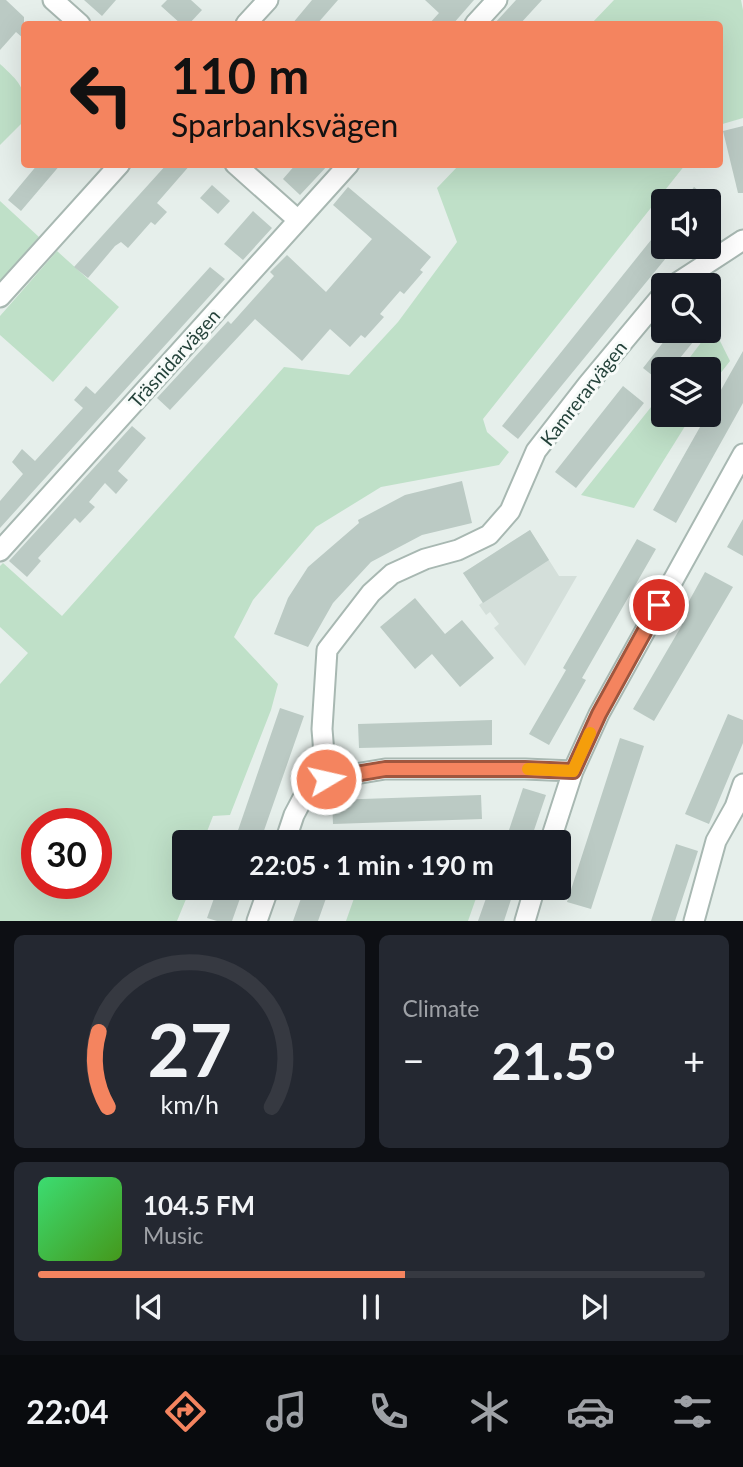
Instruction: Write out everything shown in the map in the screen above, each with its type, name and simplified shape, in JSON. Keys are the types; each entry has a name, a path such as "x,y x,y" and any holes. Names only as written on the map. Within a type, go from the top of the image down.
{"street":[{"path":"54,0 77,21"},
{"path":"249,21 268,0"},
{"path":"478,21 498,0"},
{"path":"0,297 116,168"},
{"path":"240,168 298,220"},
{"name":"Träsnidarvägen","path":"0,551 345,168"},
{"path":"692,273 743,240"},
{"name":"Kamrerarvägen","path":"326,779 322,729 327,650 371,593 392,574 489,536 510,511 536,452 651,308"},
{"path":"554,830 573,771 619,676 743,454"},
{"path":"289,830 304,796 326,779 385,769 573,771"},
{"path":"694,921 716,841 739,808 743,784"},
{"path":"257,921 264,900"},
{"path":"524,921 531,900"}],"shaded area":[{"path":"530,530 559,576 577,576 525,666 494,628 499,624 490,612 486,615 479,605 483,602 463,573"}],"green space":[{"path":"614,0 741,0 743,118 723,124 723,21 594,21"},
{"path":"0,64 21,88 21,124 0,145"},
{"path":"456,168 683,168 666,189 651,189 651,208 483,419 487,432 509,452 499,465 381,487 316,527 253,600 234,637 278,684 271,710 230,815 213,816 208,830 172,830 172,900 186,900 177,921 0,921 0,684 28,653 0,627 0,566 3,563 62,616 284,367 349,375 398,322 457,242 437,188"},
{"path":"0,201 39,237 0,281"},
{"path":"57,251 119,307 53,382 0,335 0,316"},
{"path":"721,343 730,361 721,373 721,357 690,357 700,344"},
{"path":"651,407 651,427 685,427 634,508 581,495"},
{"path":"353,900 475,900 468,921 346,921"}],"building":[{"path":"0,0 6,0 24,17 24,21 21,21 21,36 16,32 0,50"},
{"path":"84,0 116,0 102,16"},
{"path":"167,0 191,0 202,10 192,21 178,21 161,6"},
{"path":"312,0 338,0 320,21 294,21"},
{"path":"425,0 474,0 456,21 432,21 439,13"},
{"path":"516,0 542,0 523,21 497,21"},
{"path":"743,126 743,193 738,193 723,131"},
{"path":"35,168 58,168 21,211 8,200"},
{"path":"163,168 188,168 157,203 167,212 155,225 151,222 128,248 121,242 115,246 88,278 74,267"},
{"path":"293,168 325,168 300,195 283,179"},
{"path":"212,185 230,201 218,214 200,198"},
{"path":"348,187 431,257 420,270 423,272 404,294 400,291 380,314 384,317 365,338 361,335 350,347 330,329 302,361 255,319 170,410 157,398 228,321 231,324 274,276 270,272 287,255 326,292 372,239 333,205"},
{"path":"253,211 272,228 243,260 224,244"},
{"path":"651,240 651,259 665,259 651,273 518,439 502,426"},
{"path":"210,267 225,279 0,528 0,501 23,474 12,462 22,449 35,461 83,408 74,400 86,386 95,394"},
{"path":"663,343 692,343 681,357 652,357"},
{"path":"743,351 743,403 676,523 653,510 700,427 721,427 721,390"},
{"path":"651,358 651,374 643,368"},
{"path":"623,386 644,403 576,488 555,472"},
{"path":"132,426 146,438 118,471 128,480 116,494 105,483 89,502 95,507 80,523 75,518 38,558 41,561 27,577 9,561"},
{"path":"462,481 472,523 422,535 371,562 333,603 308,647 274,634 288,598 308,567 359,523 358,520 405,495"},
{"path":"743,519 743,556 727,547"},
{"path":"530,530 549,560 483,603 463,573"},
{"path":"637,539 656,549 582,678 586,680 549,745 529,734 566,670 563,668"},
{"path":"705,572 733,587 654,721 633,709 682,625 677,623"},
{"path":"415,598 445,634 462,620 494,658 460,687 432,654 415,669 380,627"},
{"path":"280,708 304,716 264,830 238,830"},
{"path":"728,714 743,720 743,743 709,824 685,814"},
{"path":"492,720 492,745 359,748 358,724"},
{"path":"620,738 644,746 591,909 567,902 571,900 571,890"},
{"path":"523,788 546,795 534,830 509,830"},
{"path":"481,795 482,819 333,824 332,800"},
{"path":"676,844 698,851 675,921 651,921"},
{"path":"213,900 239,900 232,921 207,918"},
{"path":"300,900 325,900 318,921 293,921"},
{"path":"485,900 511,900 504,921 478,921"}],"slow traffic":[{"path":"528,769 573,771 590,733"}],"route":[{"path":"326,779 385,769 573,771 599,714 659,605"}]}
